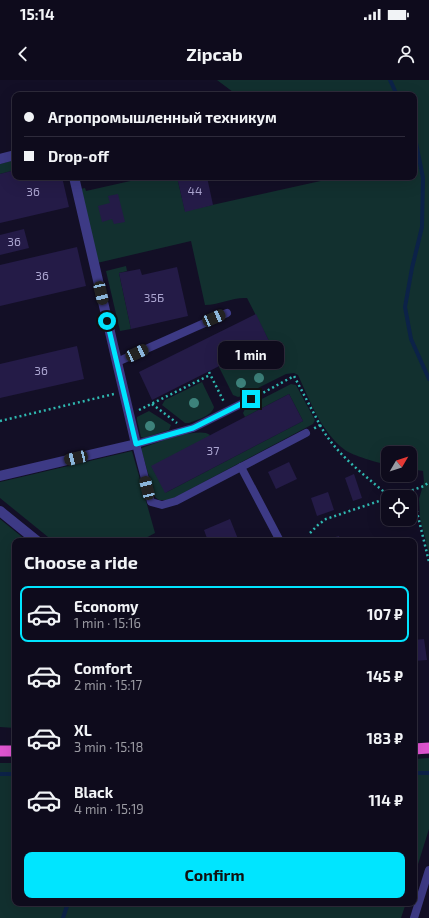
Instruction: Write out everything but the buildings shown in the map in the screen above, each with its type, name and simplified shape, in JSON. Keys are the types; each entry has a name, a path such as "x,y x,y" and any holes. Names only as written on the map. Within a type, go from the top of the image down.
{"highway":[{"path":"417,748 429,748"},
{"path":"0,751 12,751"}],"street":[{"path":"0,159 12,156"},
{"path":"0,476 136,444 75,180"},
{"path":"0,511 33,538"}],"lane":[{"path":"117,362 227,313"},
{"path":"251,399 187,430 136,444 151,502 162,505 176,501 306,433"},
{"path":"241,467 278,538"},
{"path":"414,918 429,870"}],"path":[{"path":"130,416 210,373 228,410"},
{"path":"251,399 294,376 327,438 338,451 382,490"},
{"path":"0,421 119,393"},
{"path":"152,404 187,430"},
{"path":"306,433 320,426"},
{"path":"414,490 429,482"},
{"path":"310,533 326,518 381,500"},
{"path":"417,512 429,562"}],"green space":[{"path":"217,80 429,80 429,554 420,518 419,499 424,482 423,471 417,470 417,446 381,446 381,463 348,452 329,434 317,416 298,375 294,373 286,374 242,396 238,397 233,395 219,367 269,341 247,298 205,305 191,241 97,263 80,189 85,188 86,191 135,180 178,180 185,211 325,180 417,180 417,92 233,92"},
{"path":"12,161 12,171 0,174 0,164"},
{"path":"126,266 127,271 119,273 131,329 120,331 106,271"},
{"path":"202,382 214,407 213,410 207,415 189,423 185,423 162,405 165,400"},
{"path":"291,384 296,385 315,420 313,424 170,500 159,500 155,497 141,449 142,448 167,439 188,434 205,433 210,435 165,493 303,421 289,394 245,417 243,413 246,407"},
{"path":"149,411 171,425 169,430 144,438 141,437 137,417"},
{"path":"132,451 155,533 146,538 49,538 0,498 0,482"},
{"path":"0,519 23,538 12,538 12,728 0,727"},
{"path":"429,758 429,829 417,867 417,759"},
{"path":"0,763 12,763 12,906 405,906 401,918 0,918"}],"waterway":[{"path":"390,80 396,92"},
{"path":"417,148 423,178 422,227 412,268 405,307 411,339 429,379"},
{"path":"417,773 429,773"},
{"path":"0,774 12,774"},
{"path":"63,918 67,906"}],"route":[{"path":"107,321 136,444 193,428 251,399"}]}
